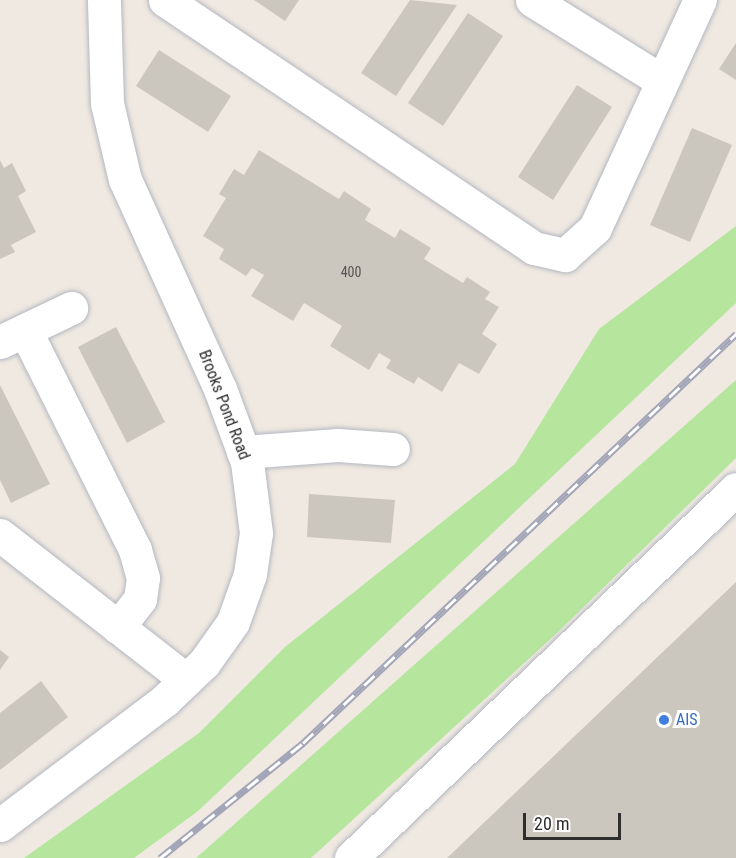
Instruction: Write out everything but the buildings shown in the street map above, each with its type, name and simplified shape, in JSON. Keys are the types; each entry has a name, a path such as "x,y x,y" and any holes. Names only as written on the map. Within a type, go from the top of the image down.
{"street":[{"name":"Brooks Pond Road","path":"0,825 186,680 233,622 250,574 256,532 243,452 125,180 107,102 104,0"},
{"path":"165,0 534,248 565,255 595,228 700,0"},
{"path":"532,0 662,81"},
{"path":"70,308 12,336 135,550 143,578 140,599 118,627"},
{"path":"243,452 338,445 393,449"},
{"path":"351,858 736,489"},
{"path":"0,535 186,680"}],"green space":[{"path":"736,226 736,303 198,811 134,858 24,858 199,733 285,647 515,464 599,329"},
{"path":"736,380 736,458 557,633 311,858 196,858"}],"railway":[{"path":"160,858 303,743 736,334"}],"place":[{"name":"AIS","path":"664,720"}]}
